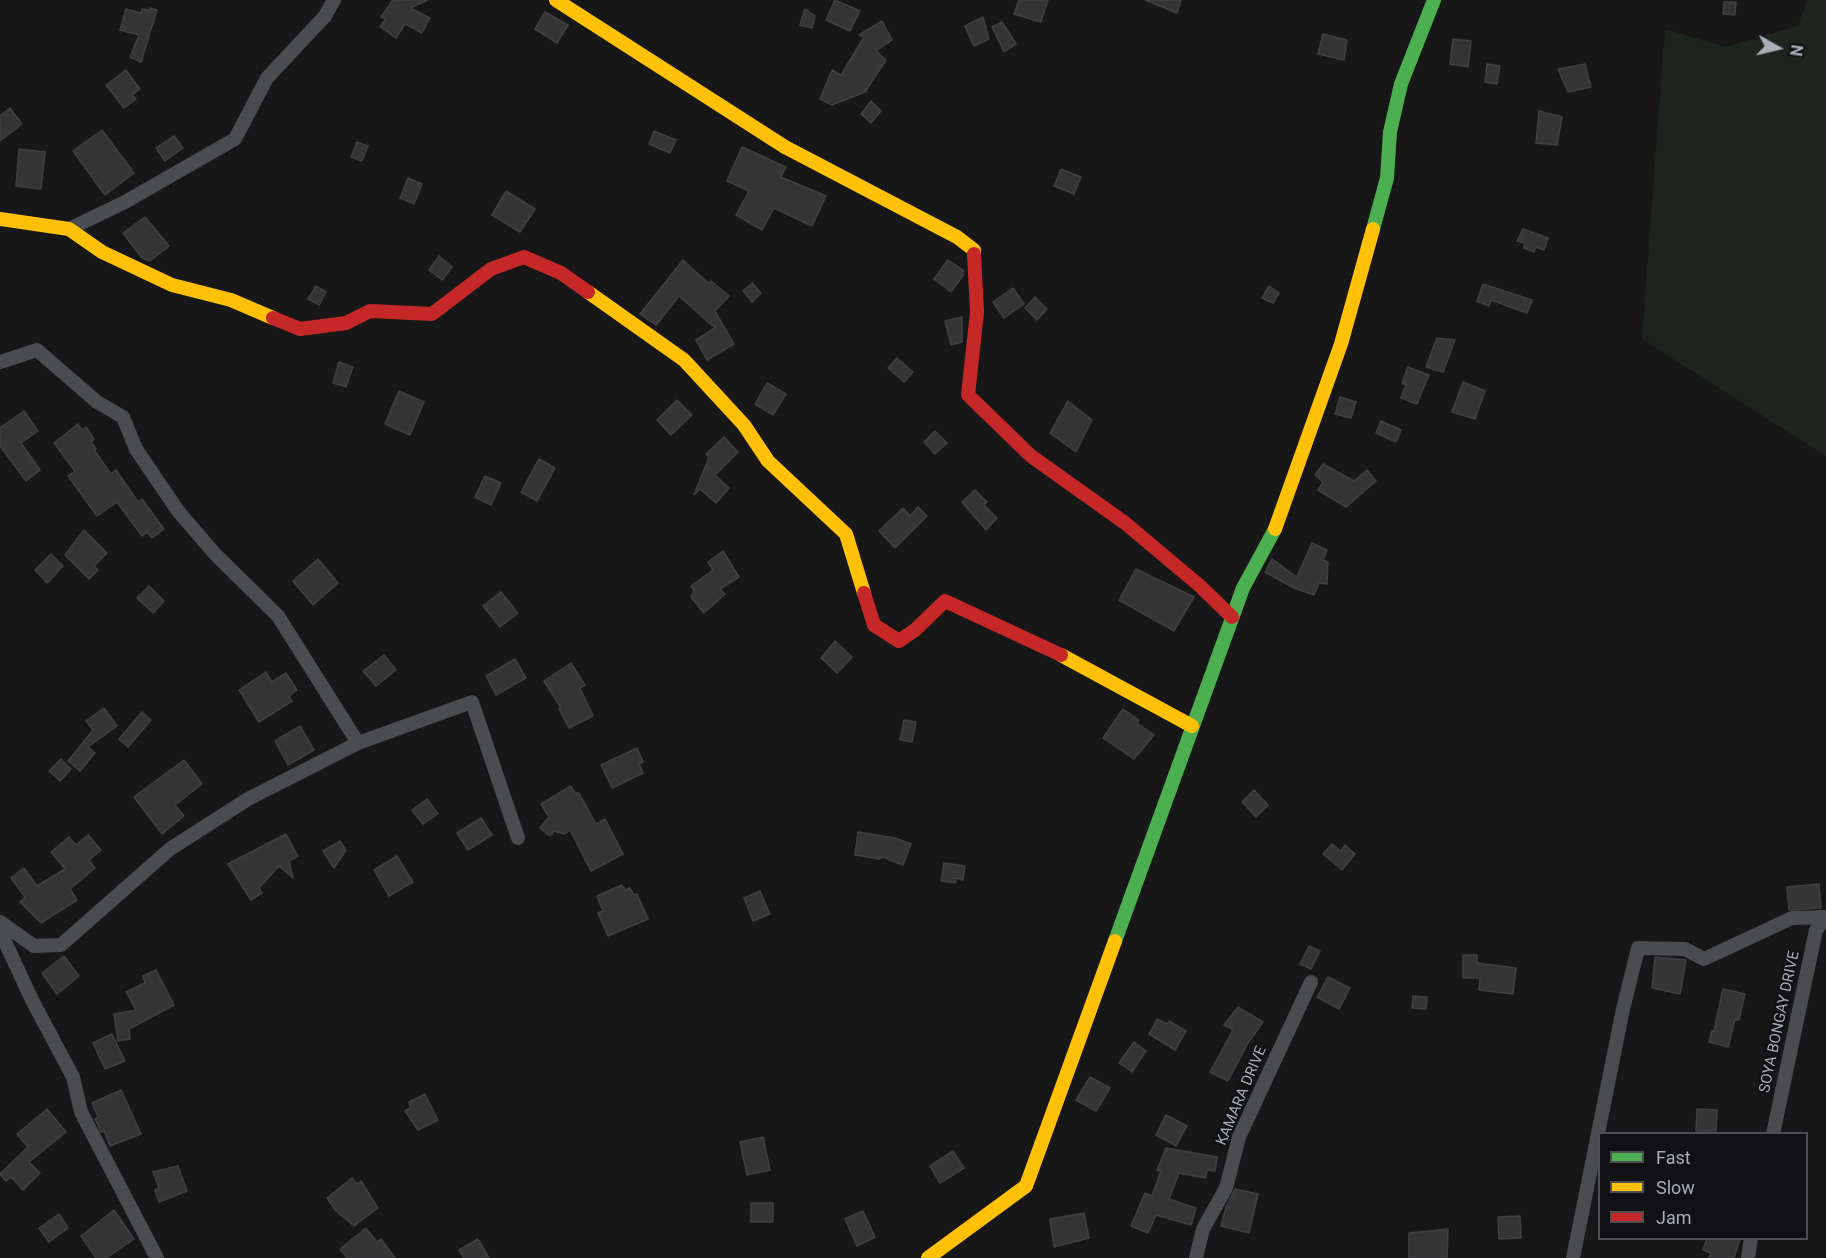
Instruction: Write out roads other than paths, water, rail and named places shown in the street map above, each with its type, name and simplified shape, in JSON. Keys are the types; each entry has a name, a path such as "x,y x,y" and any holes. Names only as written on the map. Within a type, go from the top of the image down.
{"street":[{"path":"69,228 125,202 235,139 267,78 326,16 334,0"},
{"path":"556,0 785,147 957,237 974,250 977,312 968,395 1031,456 1125,523 1200,586 1232,617"},
{"path":"928,1258 1026,1186 1232,617 1243,588 1278,524 1341,344 1387,178 1390,132 1401,84 1434,0"},
{"path":"0,219 69,228 102,252 172,285 231,300 300,329 346,323 370,311 432,314 490,268 524,257 561,273 684,360 744,425 768,461 846,534 874,625 899,641 915,630 945,601 1010,629 1097,673 1192,726"},
{"path":"0,362 37,350 97,402 123,417 135,449 178,511 215,554 278,616 358,743"},
{"path":"0,922 33,946 61,945 170,849 248,799 358,743 472,702 518,838"},
{"path":"1598,1132 1638,948 1685,949 1704,959 1792,918 1825,918"},
{"name":"SOYA BONGAY DRIVE","path":"1773,1132 1816,930 1825,918"},
{"path":"0,931 32,1000 73,1077 81,1112 157,1258"},
{"name":"KAMARA DRIVE","path":"1196,1258 1203,1229 1227,1188 1239,1137 1311,982"},
{"path":"1573,1258 1598,1134"},
{"path":"1748,1258 1751,1240"}]}
